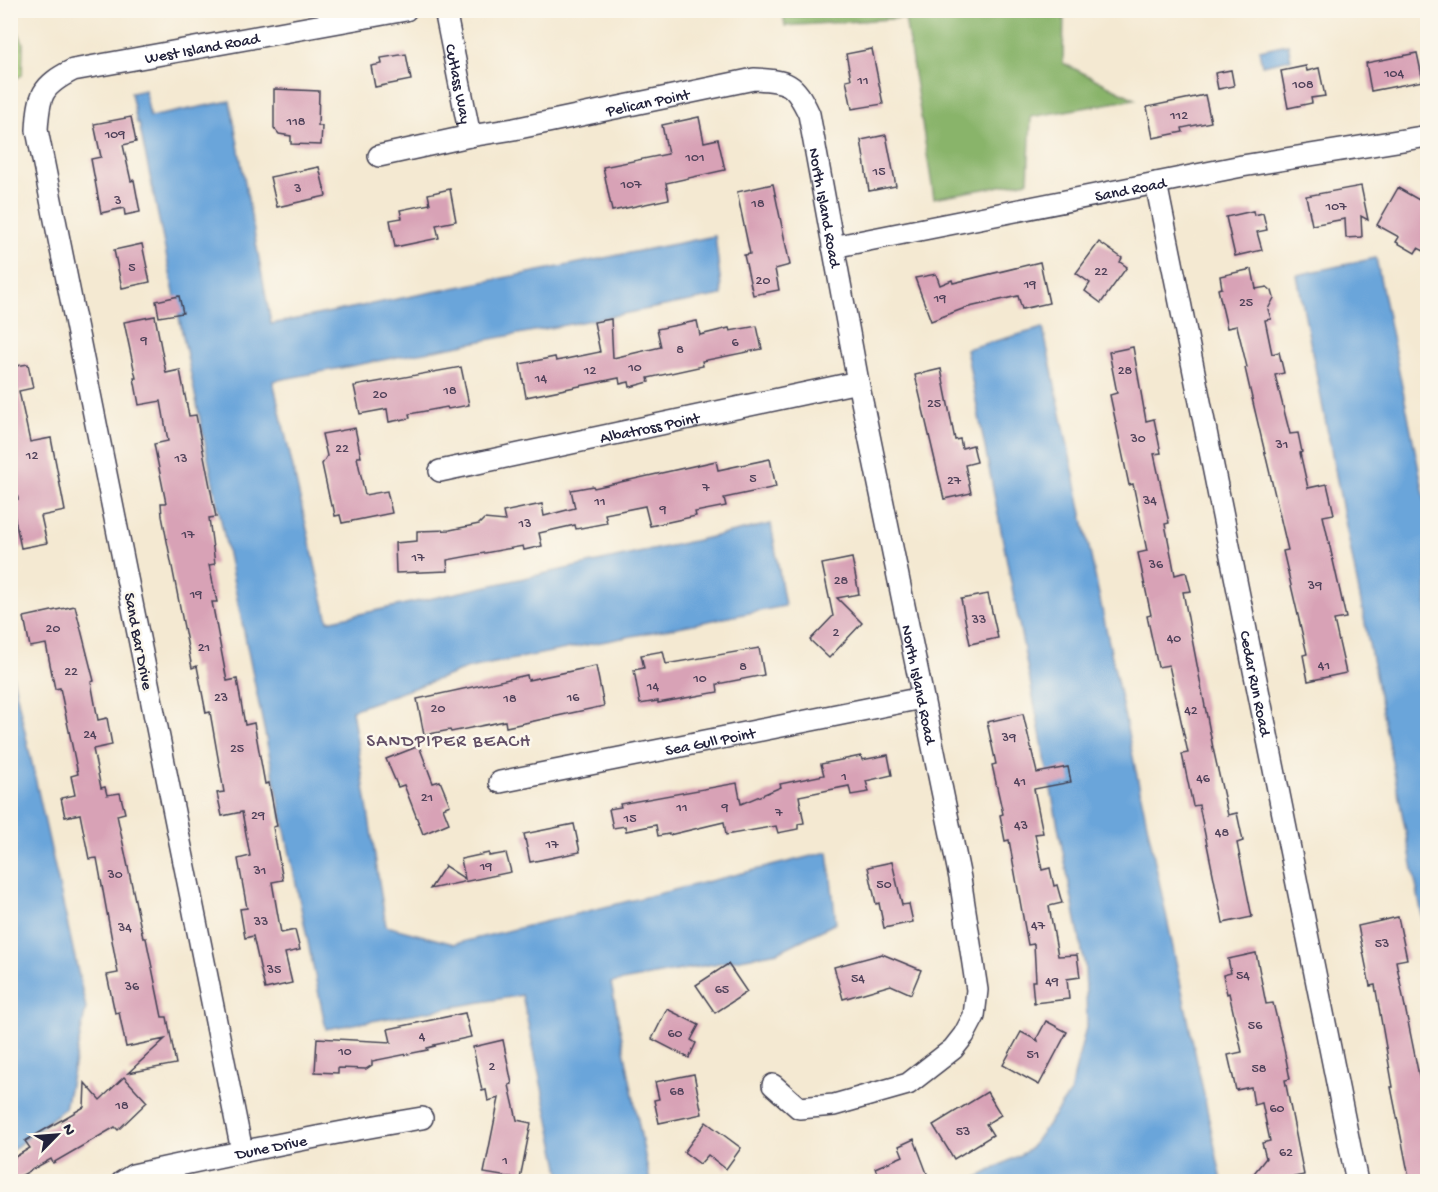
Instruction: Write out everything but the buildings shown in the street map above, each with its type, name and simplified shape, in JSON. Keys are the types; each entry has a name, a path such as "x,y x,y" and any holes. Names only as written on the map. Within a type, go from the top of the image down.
{"street":[{"name":"West Island Road","path":"37,130 39,108 45,90 54,79 73,70 406,10"},
{"name":"Cutlass Way","path":"379,156 470,136 445,10"},
{"name":"Pelican Point","path":"470,136 754,80 782,81 800,94 809,114"},
{"name":"North Island Road","path":"773,1085 799,1108 834,1105 908,1084 953,1049 964,1035 974,1016 977,990 962,890 858,382 809,114"},
{"name":"Sand Bar Drive","path":"37,130 242,1151"},
{"name":"Sand Road","path":"833,247 1242,166 1428,135"},
{"name":"Cedar Run Road","path":"1156,183 1357,1182"},
{"name":"Albatross Point","path":"440,471 858,382"},
{"name":"Sea Gull Point","path":"500,782 922,698"},
{"name":"Dune Drive","path":"122,1182 133,1175 242,1151 422,1118"}],"green space":[{"path":"783,11 1064,11 1063,63 1135,99 1031,117 1028,181 934,198 905,18 785,26"},
{"path":"11,16 23,43 22,75 11,81"}],"water":[{"path":"1288,44 1291,59 1262,65 1259,50"},
{"path":"145,90 150,117 230,101 271,324 715,236 722,295 273,381 328,621 771,524 785,606 469,668 352,710 386,926 454,944 828,852 836,923 778,952 611,983 650,1181 562,1181 522,995 326,1029 131,93"},
{"path":"1376,258 1427,509 1427,941 1297,275"},
{"path":"1043,328 1222,1181 971,1181 1029,1150 1070,1093 1087,1023 1085,966 966,349"},
{"path":"10,664 86,1008 65,1108 11,1151"}],"district":[{"name":"SANDPIPER BEACH","path":"449,740"}]}
